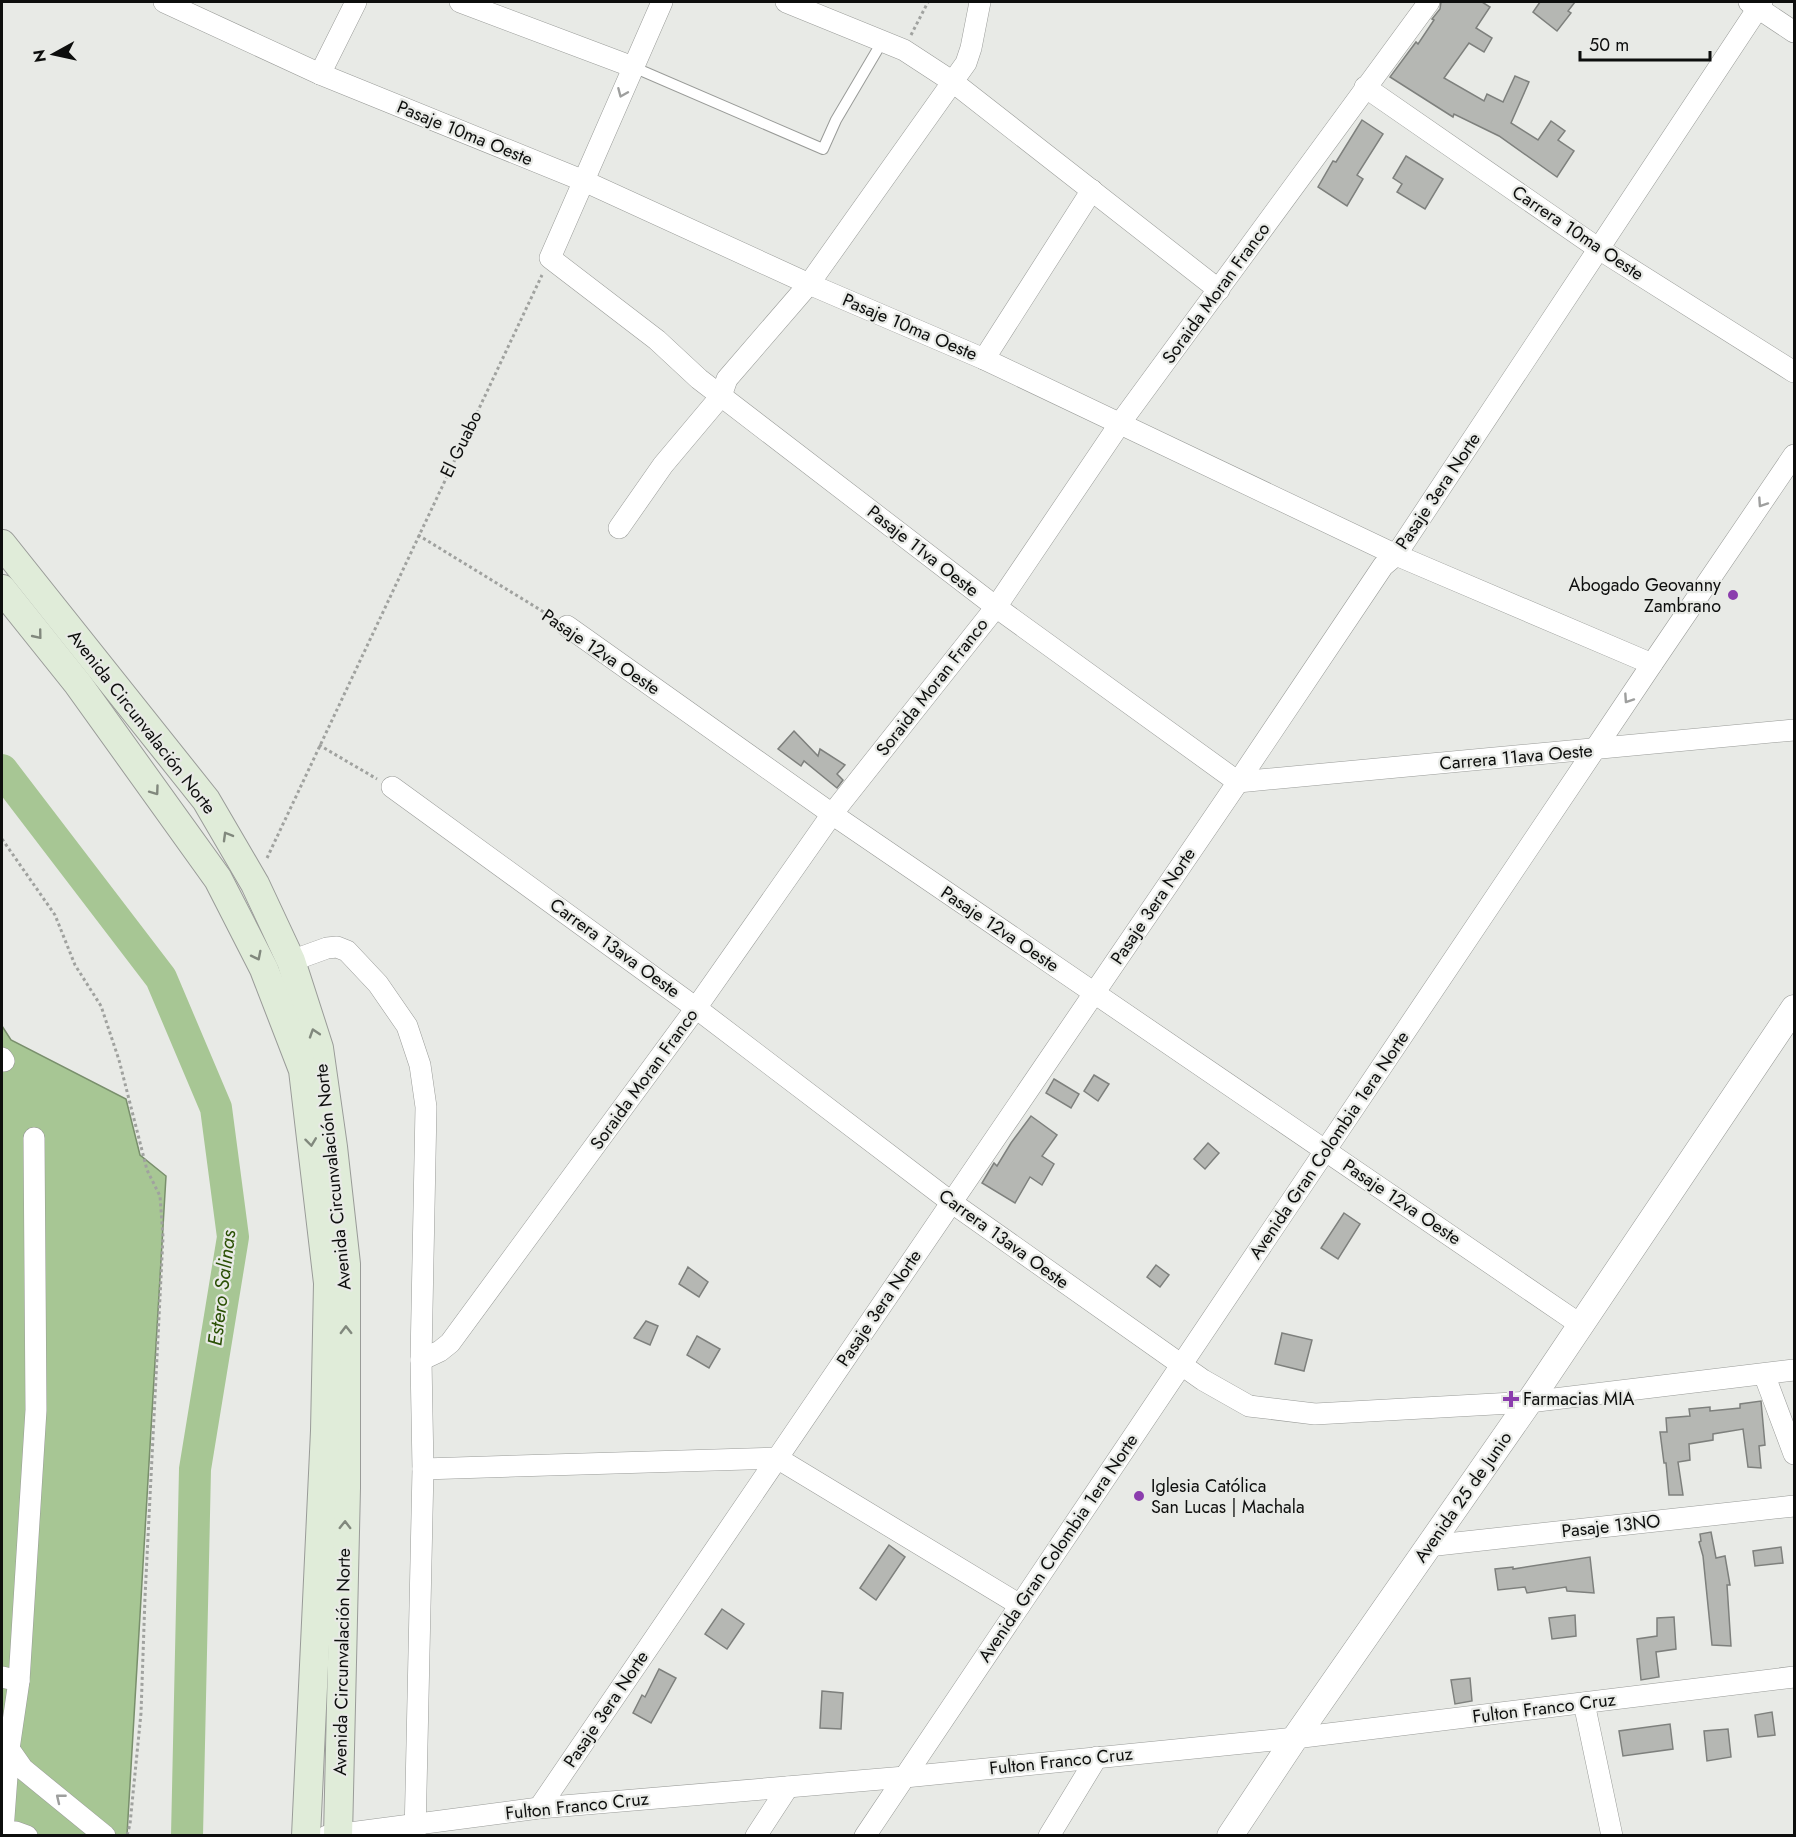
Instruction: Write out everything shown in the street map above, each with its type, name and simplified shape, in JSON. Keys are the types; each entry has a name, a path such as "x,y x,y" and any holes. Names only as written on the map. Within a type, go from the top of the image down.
{"main road":[{"name":"Avenida Circunvalación Norte","path":"2,544 206,800 248,872 291,961 318,1048 333,1147 346,1264 336,1360 324,1442 306,1836"},
{"name":"Avenida Circunvalación Norte","path":"2,589 78,684 218,879 264,969 303,1070 336,1360 346,1488 335,1835"},
{"path":"218,879 248,872"}],"street":[{"name":"Pasaje 10ma Oeste","path":"164,2 320,74 584,181 809,285 984,359 1121,422 1396,555 1652,664"},
{"path":"320,74 356,2"},
{"path":"460,2 633,67"},
{"path":"550,258 662,2"},
{"path":"786,2 904,50 953,81 1219,290"},
{"path":"619,528 663,465 721,396 727,379 809,285 966,63 980,2"},
{"name":"Soraida Moran Franco","path":"421,1360 440,1351 450,1343 696,1008 832,814 996,607 1121,422 1429,2"},
{"path":"1756,4 1794,32"},
{"name":"Pasaje 3era Norte","path":"539,1808 1383,566 1396,555 1599,249 1756,4"},
{"name":"Carrera 10ma Oeste","path":"1365,87 1599,249 1794,372"},
{"path":"984,359 1092,190"},
{"name":"Pasaje 11va Oeste","path":"550,258 657,340 699,379 996,607 1238,782"},
{"name":"Avenida Gran Colombia 1era Norte","path":"865,1836 1794,455"},
{"name":"Pasaje 12va Oeste","path":"567,626 832,814 1581,1324"},
{"name":"Carrera 11ava Oeste","path":"1238,782 1794,730"},
{"name":"Carrera 13ava Oeste","path":"392,787 696,1008 951,1202 1181,1365 1249,1406 1316,1414 1529,1402 1794,1370"},
{"path":"291,961 327,948 337,947 347,951 378,984 407,1026 420,1065 426,1107 421,1360 423,1469 416,1830"},
{"name":"Avenida 25 de Junio","path":"1230,1836 1295,1738 1529,1402 1794,1008"},
{"path":"27,1836 16,1832 2,1832 9,1749 18,1702 10,1679 36,1410 34,1138"},
{"path":"1764,1374 1794,1454"},
{"path":"423,1469 777,1458 1020,1605"},
{"name":"Pasaje 13NO","path":"1428,1546 1794,1506"},
{"name":"Fulton Franco Cruz","path":"335,1835 416,1830 539,1808 905,1777 1295,1738 1794,1677"},
{"path":"1584,1703 1612,1836"},
{"path":"9,1749 23,1769 105,1836"},
{"path":"1049,1836 1097,1757"},
{"path":"756,1836 788,1787"}],"lane":[{"path":"633,67 823,149 882,42"}],"path":[{"path":"904,50 928,2"},
{"name":"El Guabo","path":"248,872 319,745 550,258"},
{"name":"Pasaje 12va Oeste","path":"418,535 567,626"},
{"path":"319,745 392,787"},
{"path":"2,839 55,915 75,965 101,1006 119,1060 147,1170 160,1196 163,1237 144,1597 141,1713 127,1836"}],"shaded area":[{"path":"2,1026 11,1040 126,1099 140,1155 166,1176 127,1835 2,1835"}],"building":[{"path":"1441,2 1482,2 1490,7 1476,28 1492,38 1484,52 1469,43 1444,78 1484,101 1487,94 1503,102 1515,76 1529,82 1511,123 1538,140 1551,121 1565,131 1558,140 1574,151 1557,177 1499,136 1454,114 1453,117 1390,77 1416,42 1418,44 1434,20 1432,19 1440,9"},
{"path":"1540,2 1575,2 1568,11 1571,13 1557,31 1533,12"},
{"path":"1362,120 1383,134 1357,175 1363,179 1347,206 1318,187"},
{"path":"1406,156 1443,179 1425,209 1397,192 1402,184 1393,178"},
{"path":"794,731 818,756 820,749 845,765 837,774 843,780 837,788 804,761 801,766 778,749"},
{"path":"1094,1075 1109,1084 1098,1101 1084,1091"},
{"path":"1054,1079 1079,1094 1071,1108 1046,1093"},
{"path":"1031,1116 1057,1135 1042,1156 1054,1164 1042,1185 1030,1177 1015,1203 982,1183 994,1163 997,1166"},
{"path":"1208,1143 1219,1153 1205,1169 1194,1159"},
{"path":"1344,1213 1360,1224 1338,1259 1321,1248"},
{"path":"1156,1265 1169,1275 1160,1287 1147,1277"},
{"path":"688,1267 708,1282 699,1297 679,1284"},
{"path":"646,1321 658,1326 650,1345 634,1338"},
{"path":"1282,1333 1312,1340 1304,1371 1275,1364"},
{"path":"697,1336 720,1349 709,1368 687,1355"},
{"path":"1761,1401 1765,1445 1759,1446 1761,1468 1748,1467 1743,1429 1713,1434 1713,1440 1689,1444 1690,1460 1678,1462 1683,1495 1669,1495 1660,1432 1667,1432 1666,1418 1690,1416 1689,1409 1710,1407 1710,1411 1740,1408 1740,1404"},
{"path":"1711,1532 1716,1558 1725,1556 1730,1585 1727,1585 1731,1646 1712,1645 1703,1556 1699,1542 1701,1541 1700,1534"},
{"path":"889,1545 905,1557 876,1600 860,1588"},
{"path":"1781,1547 1783,1563 1755,1566 1753,1551"},
{"path":"1590,1557 1594,1593 1567,1591 1566,1587 1527,1593 1525,1587 1498,1590 1495,1569 1513,1567 1513,1569"},
{"path":"722,1609 744,1624 727,1649 705,1634"},
{"path":"1575,1615 1576,1636 1552,1639 1549,1618"},
{"path":"1674,1617 1676,1649 1656,1652 1659,1677 1641,1680 1637,1639 1657,1636 1657,1618"},
{"path":"659,1669 676,1678 651,1723 633,1713 642,1695 645,1697"},
{"path":"1470,1678 1472,1701 1455,1704 1451,1680"},
{"path":"822,1691 843,1693 841,1729 820,1728"},
{"path":"1772,1712 1775,1735 1758,1737 1755,1715"},
{"path":"1670,1724 1673,1749 1623,1756 1619,1731"},
{"path":"1728,1729 1731,1757 1707,1761 1704,1731"}],"waterway":[{"name":"Estero Salinas","path":"2,770 161,978 216,1108 233,1237 195,1469 187,1836"}],"place":[{"name":"Abogado Geovanny Zambrano","path":"1733,595"},
{"name":"Farmacias MIA","path":"1511,1399"},
{"name":"Iglesia Católica San Lucas | Machala","path":"1139,1496"}]}
